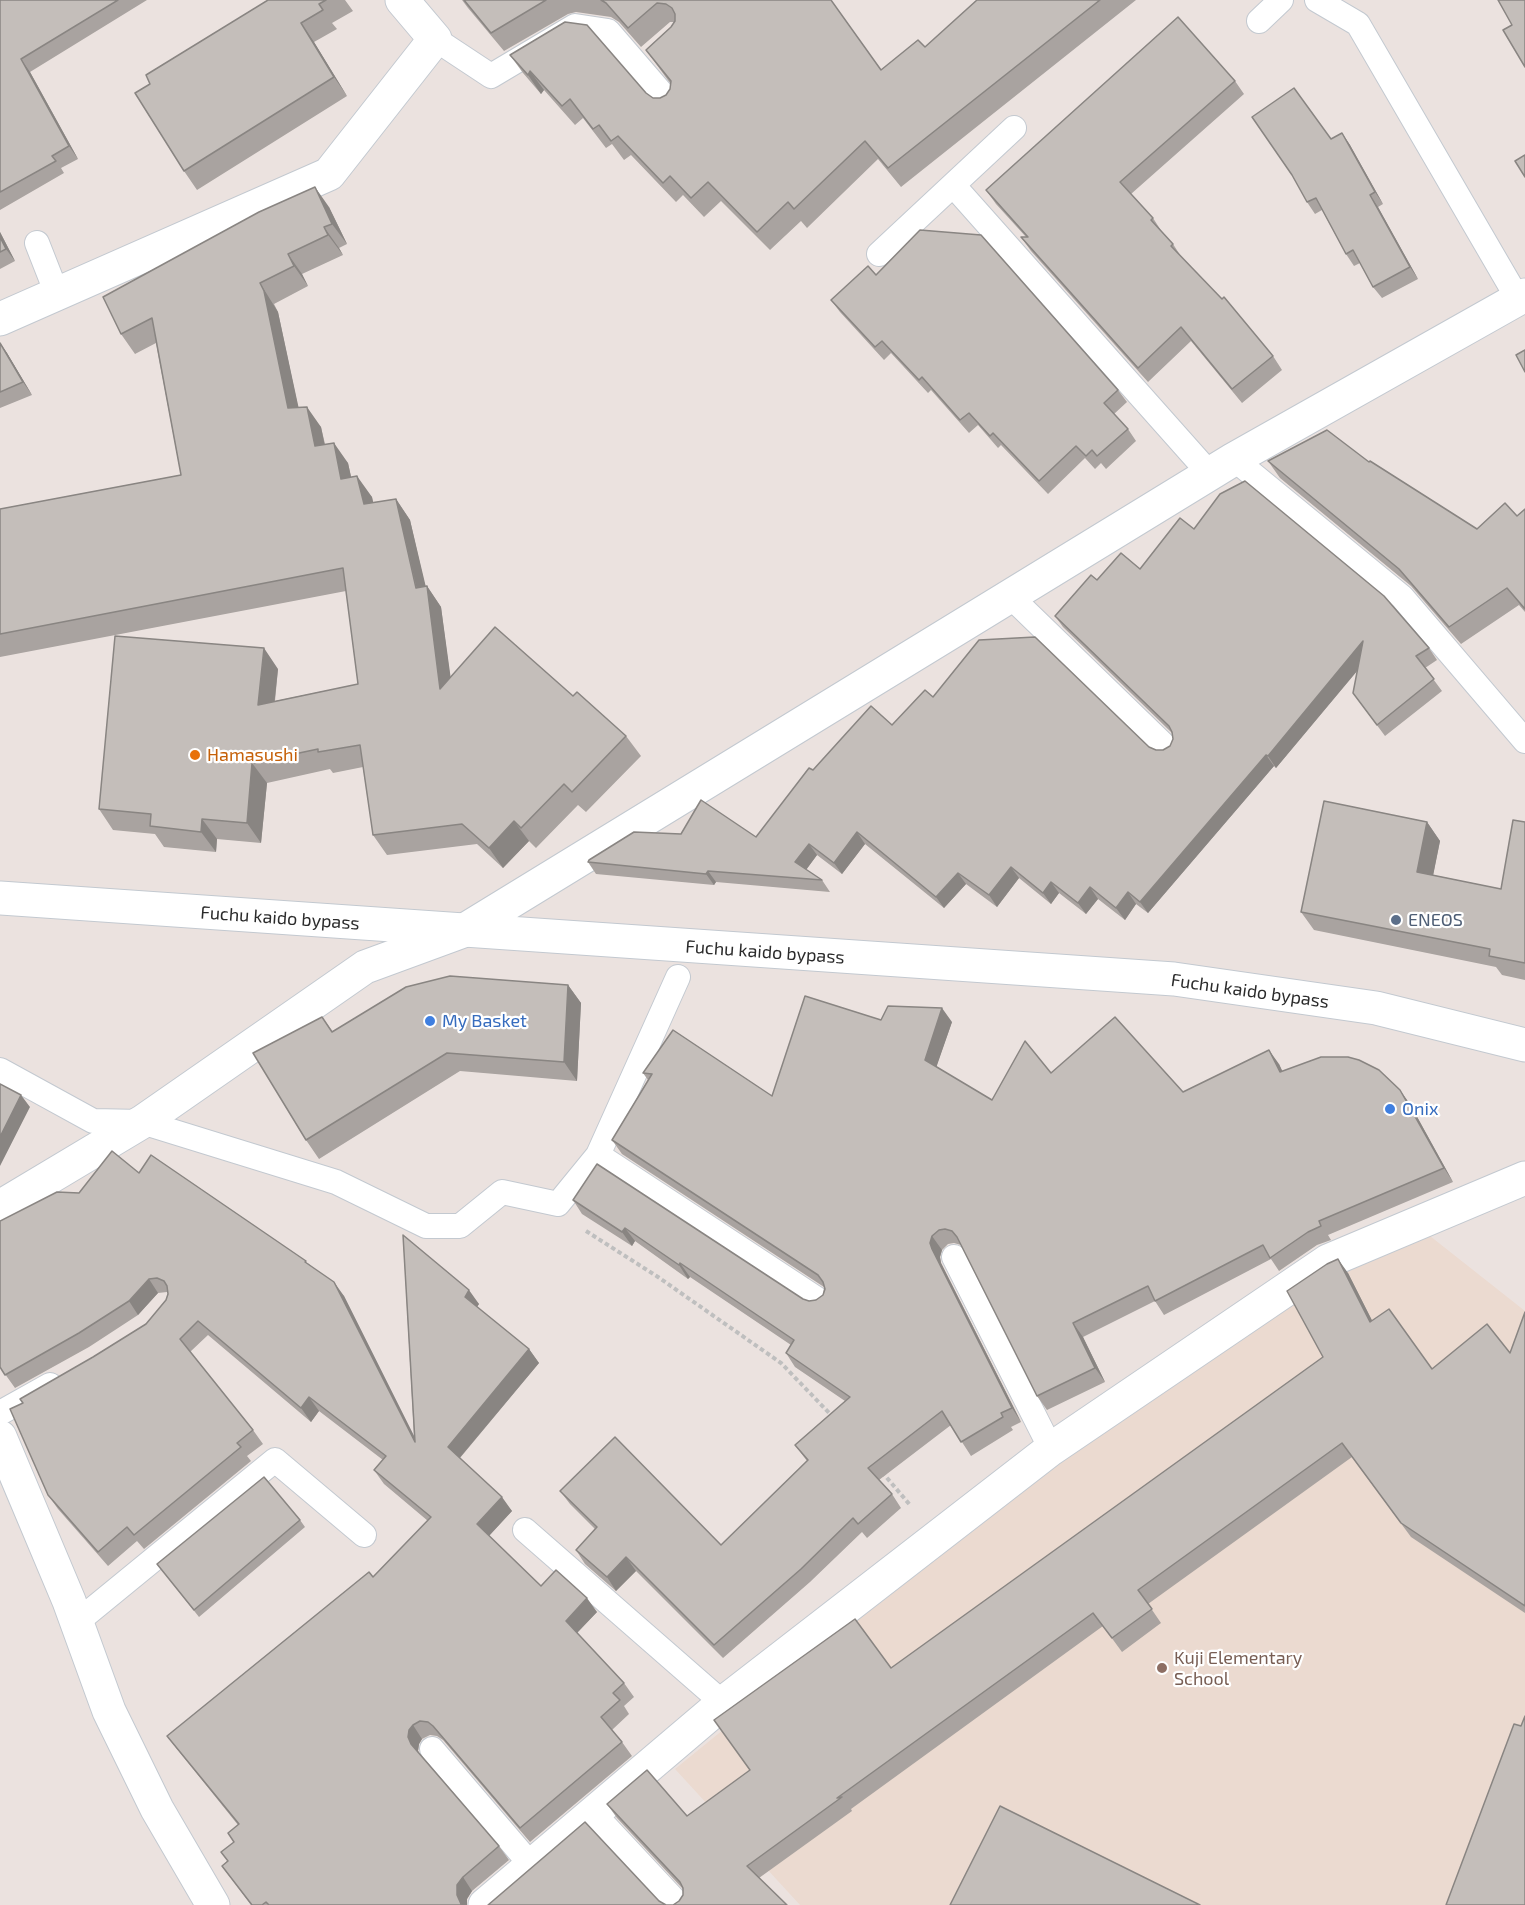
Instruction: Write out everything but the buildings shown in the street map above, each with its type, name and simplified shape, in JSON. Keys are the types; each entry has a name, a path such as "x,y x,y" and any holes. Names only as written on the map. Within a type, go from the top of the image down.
{"street":[{"path":"0,319 329,174 435,39 402,0"},
{"path":"0,1206 142,1122 365,967 463,931 1222,467 1522,297"},
{"name":"Fuchu kaido bypass","path":"0,898 1174,980 1376,1008 1525,1045"},
{"path":"485,1905 723,1703 1051,1449 1328,1261 1525,1178"},
{"path":"0,1437 77,1622 109,1711 156,1809 213,1905"}],"lane":[{"path":"1259,21 1281,0"},
{"path":"1317,0 1358,24 1522,297"},
{"path":"435,39 491,76 576,26 608,31 648,60 670,103"},
{"path":"879,254 1014,128"},
{"path":"953,185 1222,467 1402,597 1525,741"},
{"path":"37,243 57,294"},
{"path":"1010,596 1167,748"},
{"path":"0,1070 93,1120 142,1122 336,1182 426,1226 460,1226 502,1192 558,1204 598,1155 678,977"},
{"path":"598,1155 820,1301"},
{"path":"954,1257 1051,1449"},
{"path":"0,1413 67,1375"},
{"path":"77,1622 274,1460 364,1535"},
{"path":"525,1530 723,1703"},
{"path":"432,1749 532,1866"},
{"path":"594,1814 680,1905"}],"path":[{"path":"558,1204 570,1221 658,1276 781,1363 837,1422"},
{"path":"876,1466 938,1536"}],"shaded area":[{"name":"Kuji Elementary School","path":"1430,1236 1525,1311 1525,1905 800,1905 675,1769 923,1567 1090,1436 1309,1288"}],"place":[{"name":"Hamasushi","path":"195,755"},
{"name":"ENEOS","path":"1396,920"},
{"name":"My Basket","path":"430,1021"},
{"name":"Onix","path":"1390,1109"},
{"name":"Kuji Elementary School","path":"1162,1668"}]}
